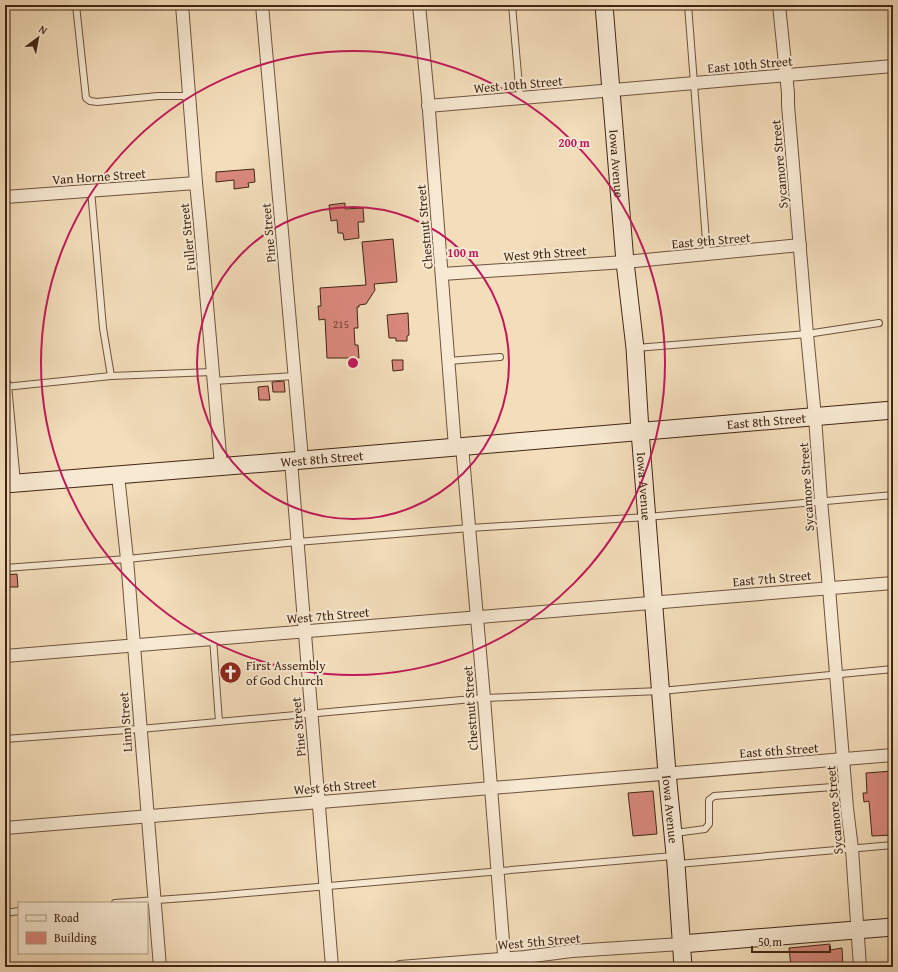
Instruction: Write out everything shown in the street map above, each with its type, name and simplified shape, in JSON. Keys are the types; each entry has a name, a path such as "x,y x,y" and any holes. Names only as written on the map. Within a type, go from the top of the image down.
{"street":[{"name":"Fuller Street","path":"182,5 221,466"},
{"name":"Pine Street","path":"262,5 295,376 297,542 332,967"},
{"name":"Chestnut Street","path":"419,5 448,361 470,528 476,618 484,698 505,963"},
{"name":"Iowa Avenue","path":"604,5 610,91 634,348 667,774 676,860 683,967"},
{"name":"Sycamore Street","path":"779,5 843,759 852,849 860,967"},
{"name":"East 10th Street","path":"610,91 893,66"},
{"name":"West 10th Street","path":"428,106 610,91"},
{"name":"Van Horne Street","path":"5,197 196,183"},
{"name":"East 9th Street","path":"625,262 800,245"},
{"name":"West 9th Street","path":"442,274 625,262"},
{"path":"5,386 10,483"},
{"name":"East 8th Street","path":"640,431 893,410"},
{"name":"West 8th Street","path":"10,483 640,431"},
{"name":"Linn Street","path":"118,475 127,559 160,967"},
{"name":"East 7th Street","path":"654,602 893,583"},
{"name":"West 7th Street","path":"5,656 654,602"},
{"name":"East 6th Street","path":"667,774 893,755"},
{"name":"West 6th Street","path":"5,828 490,787 667,774"},
{"path":"681,944 893,927"},
{"name":"West 5th Street","path":"400,967 505,963 525,957 572,951 681,944"}],"lane":[{"path":"76,5 86,98 90,101 97,102 151,97 189,96"},
{"path":"512,5 520,98"},
{"path":"688,5 707,254"},
{"path":"91,190 103,328 111,376"},
{"path":"634,348 807,334 879,323"},
{"path":"448,361 500,357"},
{"path":"5,386 111,376 295,376"},
{"path":"5,568 127,559 297,542 470,528 647,517 893,494"},
{"path":"213,638 219,722"},
{"path":"5,739 140,729 484,698 661,691 893,669"},
{"path":"673,833 705,829 709,824 709,800 714,796 846,786"},
{"path":"128,902 213,896 497,870 852,849 893,845"},
{"path":"5,913 18,911"}],"building":[{"path":"254,169 255,182 248,183 249,187 234,189 234,180 216,182 216,172"},
{"path":"345,203 345,209 363,208 364,222 358,222 359,238 344,240 343,233 338,233 337,220 331,221 329,205"},
{"path":"393,239 397,282 374,284 375,290 366,304 359,305 359,307 357,307 358,328 354,328 355,345 358,345 359,358 327,358 325,319 319,320 318,306 321,306 320,288 366,285 362,242"},
{"path":"408,313 409,335 407,336 407,341 396,341 396,338 389,338 387,315"},
{"path":"392,360 403,360 403,370 393,371"},
{"path":"284,381 285,392 273,392 272,382"},
{"path":"268,386 270,400 259,400 258,387"},
{"path":"17,574 18,587 7,587 6,575"},
{"path":"893,771 893,835 872,836 869,801 864,802 863,793 867,793 866,773"},
{"path":"653,791 657,834 633,836 628,793"},
{"path":"830,944 830,950 842,948 843,967 791,967 789,948"}],"place":[{"name":"First Assembly of God Church","path":"230,672"}]}
